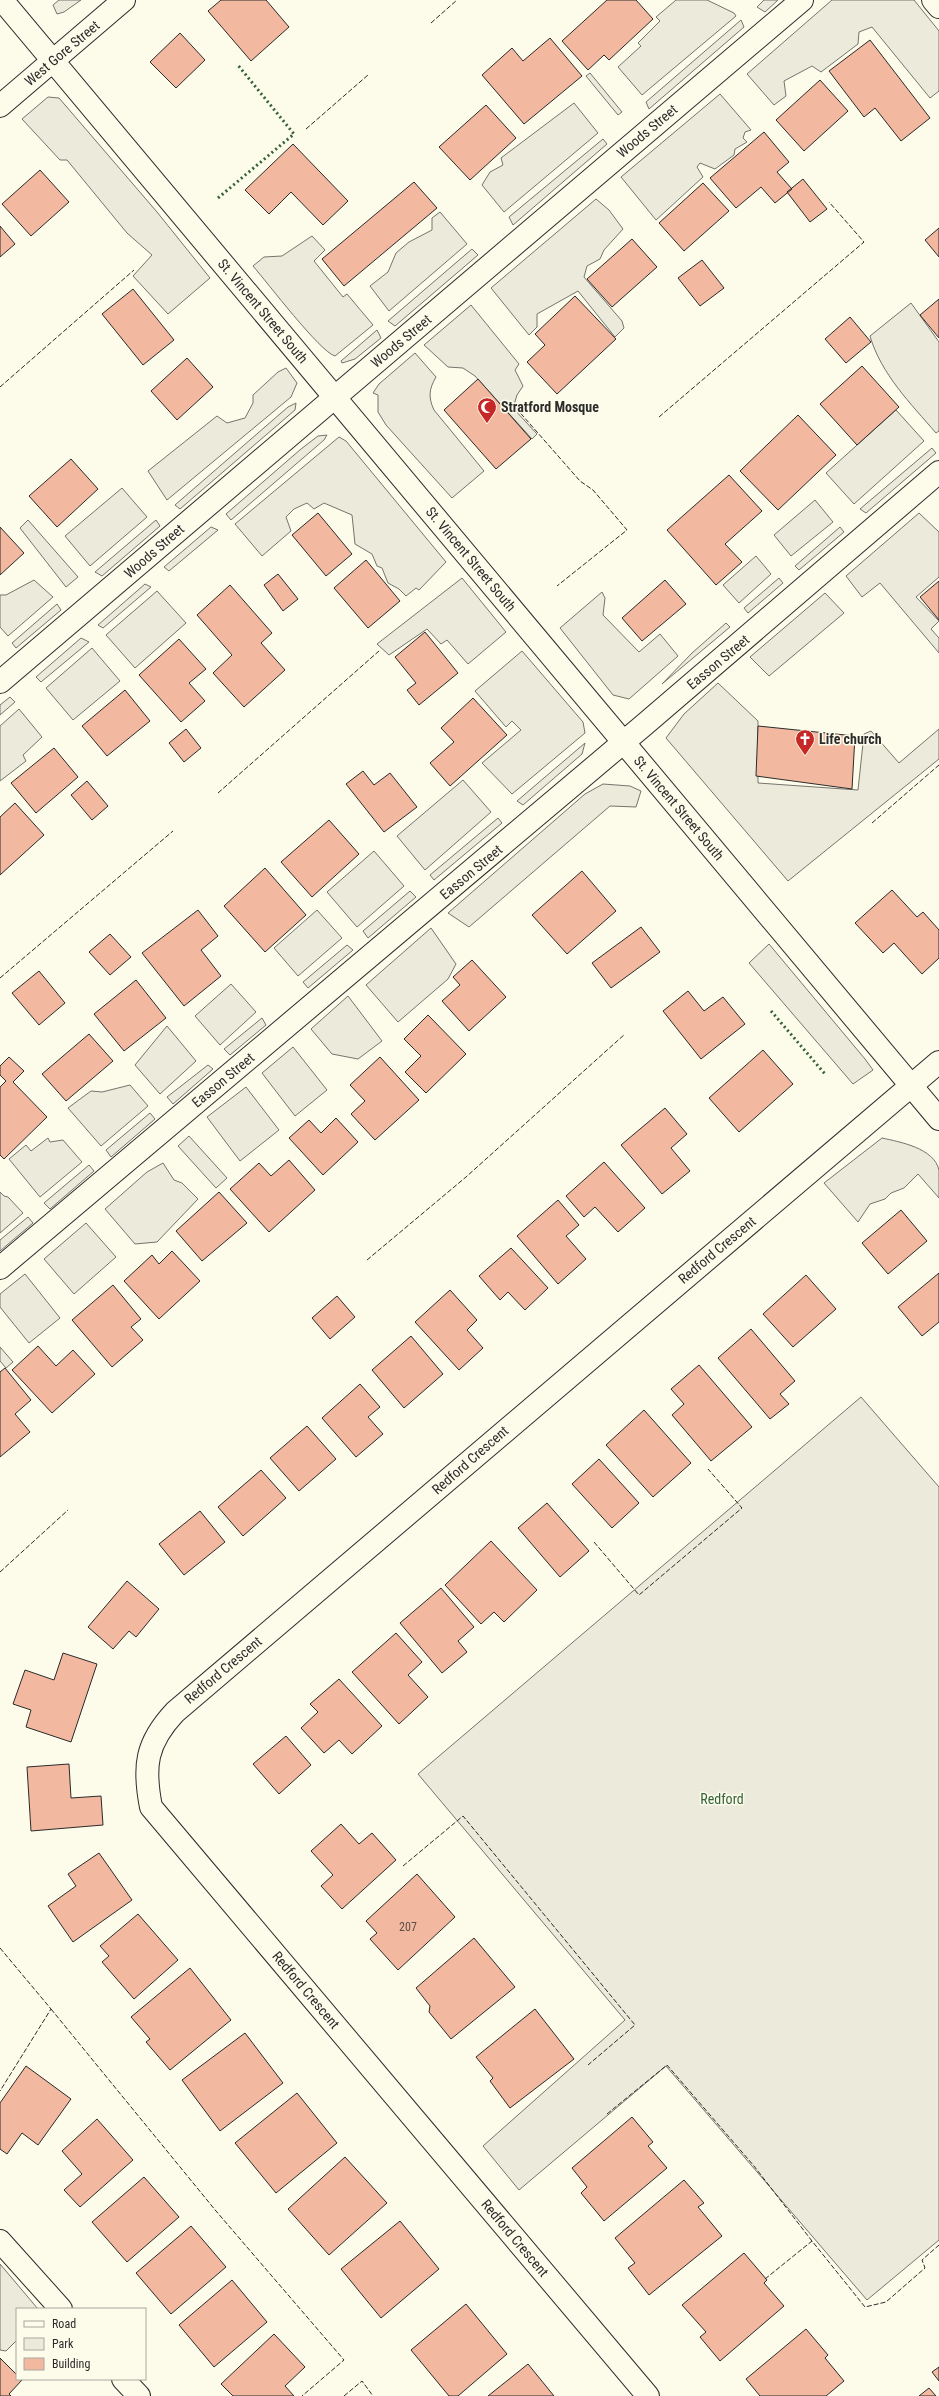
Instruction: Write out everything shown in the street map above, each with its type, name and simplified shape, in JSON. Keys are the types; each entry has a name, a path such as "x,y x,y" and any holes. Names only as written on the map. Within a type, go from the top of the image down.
{"street":[{"name":"St. Vincent Street South","path":"2,0 939,1119"},
{"name":"West Gore Street","path":"0,106 124,0"},
{"name":"Woods Street","path":"0,682 802,0"},
{"path":"933,0 939,7"},
{"name":"Easson Street","path":"0,1268 624,742 939,472"},
{"name":"Redford Crescent","path":"648,2396 151,1807 146,1782 147,1757 159,1728 175,1712 939,1062"},
{"path":"0,2241 60,2308"},
{"path":"124,2380 139,2396"}],"green space":[{"path":"59,0 81,0 64,12 57,14 53,5"},
{"path":"676,0 707,0 734,13 736,16 642,95 618,67 641,46 638,43 660,21 656,17"},
{"path":"764,0 778,0 765,12 757,7"},
{"path":"832,0 914,0 939,31 939,91 930,98 872,27 859,32 858,44 821,72 812,66 784,81 786,96 774,105 747,74"},
{"path":"741,20 744,27 649,109 646,102"},
{"path":"590,73 622,112 618,115 586,76"},
{"path":"720,94 751,130 745,132 743,138 747,142 735,149 734,155 715,169 700,163 697,167 703,177 656,220 621,177"},
{"path":"48,97 59,98 157,212 210,278 168,314 133,276 152,255 127,233 67,160 60,160 22,119"},
{"path":"574,103 598,133 504,212 482,185 490,172 503,165 501,158"},
{"path":"603,139 607,144 513,225 509,217"},
{"path":"596,199 609,210 623,229 604,250 600,259 587,266 584,277 622,321 624,328 615,337 578,291 537,314 537,327 529,335 491,288"},
{"path":"440,212 467,244 389,311 370,286 388,272 396,253 409,242 432,230 432,218"},
{"path":"312,236 325,250 314,261 343,297 347,294 373,325 335,356 328,352 306,330 253,266 264,257 282,256"},
{"path":"472,249 478,255 395,326 388,321"},
{"path":"911,303 939,342 939,431 936,433 907,400 889,376 881,363 870,336"},
{"path":"471,305 519,364 515,370 523,386 517,395 513,408 537,434 532,439 475,376 463,368 448,367 424,345"},
{"path":"377,330 381,338 355,359 342,363 341,361"},
{"path":"415,353 436,377 430,393 434,410 484,471 452,498 386,425 378,412 378,395 373,393 379,384"},
{"path":"286,368 297,383 291,397 167,500 148,471 217,416 227,423 245,418 253,403 253,395 278,372"},
{"path":"296,403 295,410 180,509 175,505 288,407"},
{"path":"896,410 924,441 854,504 826,473"},
{"path":"327,435 324,440 231,520 226,514 301,449 318,436"},
{"path":"339,437 346,441 446,562 419,590 416,588 406,596 399,589 388,583 382,568 377,566 372,554 355,544 352,515 324,503 314,509 307,503 294,509 286,517 291,531 262,556 235,524"},
{"path":"932,448 936,453 866,513 860,509"},
{"path":"122,488 147,517 90,566 65,536"},
{"path":"815,500 833,522 791,556 774,535"},
{"path":"919,513 939,532 939,577 916,597 939,621 931,629 939,638 939,653 880,583 862,597 846,576"},
{"path":"28,520 78,577 66,587 20,528"},
{"path":"156,520 160,526 102,576 95,572"},
{"path":"211,527 218,530 169,571 164,567"},
{"path":"840,527 844,532 799,570 795,566"},
{"path":"756,556 771,574 739,603 723,585"},
{"path":"462,578 506,632 468,664 447,640 441,644 427,629 389,655 377,644"},
{"path":"779,578 783,583 748,613 744,608"},
{"path":"34,580 53,597 8,636 0,627 0,595 6,595"},
{"path":"145,584 151,587 103,628 98,625"},
{"path":"157,591 186,623 135,668 106,635"},
{"path":"602,592 605,598 603,615 639,652 660,634 678,656 629,699 613,695 560,628"},
{"path":"825,593 844,613 769,676 750,657"},
{"path":"57,604 61,610 16,648 12,643"},
{"path":"726,623 730,627 662,684 692,653"},
{"path":"81,638 89,642 41,682 36,677"},
{"path":"92,648 120,681 73,720 46,688"},
{"path":"522,651 583,722 585,733 512,794 482,763 521,730 512,721 506,727 475,691"},
{"path":"718,683 758,721 758,783 858,790 864,734 871,731 899,763 939,729 939,759 788,881 666,738 684,714"},
{"path":"10,697 15,702 0,715 0,705"},
{"path":"19,709 42,737 23,755 26,761 0,781 0,726"},
{"path":"585,743 582,754 523,805 517,801"},
{"path":"463,780 491,812 425,870 397,836"},
{"path":"603,784 630,786 641,791 636,807 610,806 469,927 448,913 585,794"},
{"path":"498,818 502,823 434,880 430,875"},
{"path":"374,851 404,886 357,927 327,892"},
{"path":"410,891 416,897 368,938 363,931"},
{"path":"317,910 342,938 298,976 274,948"},
{"path":"431,928 456,964 448,979 398,1022 366,985"},
{"path":"769,944 873,1070 853,1084 749,963"},
{"path":"347,945 353,950 308,988 303,982"},
{"path":"231,984 256,1012 220,1045 195,1016"},
{"path":"348,996 382,1041 358,1059 332,1054 311,1029"},
{"path":"262,1018 266,1025 230,1055 224,1049"},
{"path":"167,1026 196,1061 160,1094 135,1065"},
{"path":"293,1047 327,1090 295,1116 262,1073"},
{"path":"208,1065 213,1069 173,1104 167,1097"},
{"path":"130,1085 148,1106 101,1146 68,1108 91,1091 102,1092"},
{"path":"246,1087 279,1130 240,1161 207,1117"},
{"path":"150,1113 155,1119 111,1157 106,1150"},
{"path":"189,1136 227,1178 216,1188 178,1146"},
{"path":"48,1138 50,1142 63,1140 82,1162 40,1197 9,1159 26,1145 31,1151"},
{"path":"882,1138 907,1144 924,1151 931,1156 936,1162 939,1170 939,1198 918,1174 904,1188 891,1193 885,1199 870,1204 858,1222 824,1183"},
{"path":"163,1163 174,1180 182,1183 198,1199 157,1242 135,1244 105,1209 147,1172"},
{"path":"89,1165 94,1171 50,1209 44,1203"},
{"path":"0,1192 4,1196 8,1197 23,1213 0,1233"},
{"path":"28,1217 33,1223 0,1251 0,1240"},
{"path":"86,1223 116,1257 74,1294 44,1259"},
{"path":"25,1274 60,1318 29,1343 0,1307 0,1294"},
{"path":"0,1347 13,1362 6,1368 0,1361"},
{"name":"Redford","path":"861,1397 939,1487 939,2240 867,2300 666,2066 519,2190 483,2146 625,2020 418,1774"},
{"path":"0,2264 37,2308 16,2308 16,2341 6,2351 0,2350"}],"building":[{"path":"221,0 266,0 289,27 251,61 208,11"},
{"path":"607,0 636,0 653,19 609,60 604,55 588,70 562,41"},
{"path":"180,33 205,60 176,88 150,62"},
{"path":"550,38 582,76 524,124 482,75 512,48 523,61"},
{"path":"870,40 930,118 901,141 875,108 864,117 829,71"},
{"path":"820,80 848,111 804,151 776,120"},
{"path":"486,105 516,138 470,180 439,147"},
{"path":"764,132 789,162 777,172 792,189 775,203 761,187 736,208 710,178"},
{"path":"293,144 348,201 323,225 291,192 269,214 245,190"},
{"path":"40,170 69,202 31,236 2,204"},
{"path":"803,179 827,209 810,222 787,192"},
{"path":"414,182 437,208 344,286 322,259"},
{"path":"703,183 729,211 684,251 659,223"},
{"path":"0,226 15,244 0,257"},
{"path":"939,228 939,257 925,240"},
{"path":"632,239 657,267 612,307 587,279"},
{"path":"702,260 724,288 700,306 678,278"},
{"path":"133,289 174,340 143,365 102,314"},
{"path":"575,296 616,339 557,394 527,362 545,345 535,334"},
{"path":"939,299 939,338 920,315"},
{"path":"850,317 871,342 846,363 825,339"},
{"path":"187,358 213,387 177,420 151,391"},
{"path":"862,366 899,407 857,445 820,404"},
{"name":"Stratford Mosque","path":"478,379 531,439 496,469 444,410"},
{"path":"798,415 836,455 778,510 740,471"},
{"path":"71,459 98,489 57,527 29,496"},
{"path":"729,475 762,511 725,544 742,562 716,585 667,530"},
{"path":"318,513 352,554 326,576 292,535"},
{"path":"0,527 24,553 0,575"},
{"path":"366,560 400,601 368,628 334,588"},
{"path":"278,574 298,599 283,611 264,585"},
{"path":"665,580 686,604 642,641 622,618"},
{"path":"939,581 939,620 920,597"},
{"path":"230,585 272,633 261,643 285,670 244,707 213,673 232,655 197,615"},
{"path":"425,632 458,673 419,705 407,690 416,683 395,657"},
{"path":"179,639 206,669 189,683 205,701 181,722 139,675"},
{"path":"125,690 150,721 107,756 82,726"},
{"path":"473,698 507,735 450,786 430,763 454,742 441,728"},
{"name":"Life church","path":"758,726 855,736 852,789 756,776"},
{"path":"186,729 201,748 184,762 169,743"},
{"path":"54,748 78,777 36,813 11,783"},
{"path":"363,771 374,785 390,773 417,807 384,832 346,784"},
{"path":"87,781 108,806 92,820 71,795"},
{"path":"15,803 44,835 0,875 0,817"},
{"path":"329,820 359,854 312,897 281,862"},
{"path":"265,868 306,915 265,952 224,906"},
{"path":"582,871 616,911 567,954 532,915"},
{"path":"892,890 917,917 923,912 939,930 939,958 922,974 894,943 883,953 855,923"},
{"path":"198,910 218,936 201,950 221,976 184,1006 142,953"},
{"path":"641,927 660,952 611,988 592,963"},
{"path":"110,934 131,957 110,975 89,952"},
{"path":"472,960 506,997 469,1031 442,1001 460,985 453,977"},
{"path":"39,971 65,1003 39,1025 12,993"},
{"path":"136,980 166,1018 124,1051 94,1014"},
{"path":"688,991 704,1011 723,997 745,1024 701,1059 663,1011"},
{"path":"428,1015 466,1054 426,1093 405,1072 421,1056 404,1039"},
{"path":"89,1034 113,1061 66,1101 42,1074"},
{"path":"763,1050 793,1084 739,1132 709,1098"},
{"path":"9,1057 24,1071 13,1082 47,1117 4,1159 0,1155 0,1087 6,1081 0,1075 0,1066"},
{"path":"380,1057 419,1100 375,1140 351,1114 365,1101 350,1085"},
{"path":"665,1108 687,1134 671,1148 690,1171 662,1194 621,1145"},
{"path":"336,1118 358,1142 323,1175 289,1138 309,1120 321,1133"},
{"path":"289,1160 315,1190 269,1232 230,1189 259,1163 271,1176"},
{"path":"604,1162 645,1208 618,1232 595,1207 584,1217 566,1196"},
{"path":"219,1192 247,1223 202,1261 176,1231"},
{"path":"558,1200 579,1225 566,1236 586,1259 558,1284 517,1236"},
{"path":"901,1210 927,1241 888,1274 862,1243"},
{"path":"511,1248 548,1288 525,1310 508,1292 500,1300 479,1276"},
{"path":"172,1251 200,1281 159,1319 124,1281 152,1255 159,1264"},
{"path":"939,1273 939,1322 922,1336 898,1307"},
{"path":"806,1275 836,1309 793,1347 763,1314"},
{"path":"113,1285 141,1319 131,1327 143,1340 112,1367 72,1320"},
{"path":"450,1290 477,1320 467,1330 483,1348 459,1370 415,1322"},
{"path":"337,1296 355,1317 330,1339 312,1318"},
{"path":"751,1329 795,1381 780,1394 789,1404 770,1419 718,1358"},
{"path":"411,1336 443,1374 404,1408 372,1370"},
{"path":"38,1346 56,1366 73,1350 95,1374 52,1413 12,1370"},
{"path":"699,1365 752,1427 711,1461 672,1415 684,1404 671,1389"},
{"path":"5,1368 31,1400 15,1414 30,1432 0,1457 0,1372"},
{"path":"360,1384 380,1407 368,1417 383,1434 356,1457 322,1418"},
{"path":"644,1410 691,1463 653,1497 606,1445"},
{"path":"307,1426 336,1459 299,1491 270,1458"},
{"path":"599,1459 639,1503 612,1528 572,1484"},
{"path":"261,1470 286,1498 243,1536 218,1507"},
{"path":"547,1503 589,1551 560,1577 518,1528"},
{"path":"200,1511 225,1542 184,1575 159,1544"},
{"path":"491,1541 537,1590 504,1622 494,1612 481,1624 445,1585"},
{"path":"127,1581 159,1609 136,1637 129,1631 113,1649 88,1627"},
{"path":"441,1588 474,1627 458,1641 467,1652 442,1673 400,1623"},
{"path":"396,1633 422,1662 408,1675 428,1697 399,1724 352,1672"},
{"path":"63,1653 97,1664 71,1742 26,1727 31,1710 13,1704 25,1670 54,1680"},
{"path":"339,1679 382,1726 352,1754 339,1740 324,1753 301,1728 318,1712 310,1704"},
{"path":"286,1736 311,1765 279,1794 253,1764"},
{"path":"69,1764 71,1798 101,1796 103,1825 31,1831 27,1767"},
{"path":"341,1824 359,1844 372,1833 396,1860 342,1909 321,1886 333,1875 311,1851"},
{"path":"99,1853 132,1900 73,1942 48,1906 76,1886 68,1874"},
{"path":"417,1874 455,1917 398,1970 370,1939 377,1933 366,1921"},
{"path":"138,1914 178,1960 134,1999 102,1962 109,1956 100,1946"},
{"path":"474,1938 515,1987 451,2039 429,2012 430,2006 416,1988"},
{"path":"190,1968 231,2020 170,2070 146,2042 150,2039 131,2017"},
{"path":"535,2009 574,2059 510,2108 490,2081 493,2078 476,2057"},
{"path":"245,2033 283,2083 220,2131 182,2080"},
{"path":"26,2066 71,2099 38,2145 22,2133 7,2154 0,2149 0,2103"},
{"path":"297,2093 337,2143 276,2193 235,2143"},
{"path":"632,2117 653,2142 648,2146 667,2168 604,2221 581,2193 587,2187 572,2168"},
{"path":"97,2119 133,2160 80,2207 64,2190 82,2174 62,2151"},
{"path":"345,2157 387,2203 329,2255 288,2209"},
{"path":"144,2177 179,2217 127,2262 92,2222"},
{"path":"684,2180 704,2203 698,2207 722,2236 649,2295 628,2268 635,2263 615,2238"},
{"path":"400,2221 439,2269 381,2318 341,2269"},
{"path":"191,2226 226,2267 171,2314 136,2273"},
{"path":"744,2253 767,2280 764,2283 784,2306 720,2361 700,2337 706,2332 682,2305"},
{"path":"232,2280 267,2322 214,2367 179,2325"},
{"path":"466,2304 507,2354 458,2396 449,2396 411,2350"},
{"path":"806,2329 828,2355 825,2358 844,2381 826,2396 760,2396 746,2379"},
{"path":"274,2334 305,2367 285,2386 294,2396 233,2396 221,2384"},
{"path":"0,2358 16,2374 16,2380 22,2380 9,2394 11,2396 0,2396"},
{"path":"528,2364 554,2396 488,2396"},
{"path":"939,2367 939,2381 932,2372"},
{"path":"929,2388 936,2396 919,2396"}],"hedge":[{"path":"218,198 294,134 237,64"},
{"path":"771,1011 825,1074"}],"fence":[{"path":"431,23 457,0"},
{"path":"306,129 368,75"},
{"path":"659,417 864,242 829,202"},
{"path":"0,387 134,270"},
{"path":"516,408 580,481 593,490 627,530 557,586"},
{"path":"218,793 379,651"},
{"path":"872,823 939,765"},
{"path":"0,978 173,831"},
{"path":"367,1260 466,1177 625,1034"},
{"path":"594,1542 639,1595 742,1508 708,1469"},
{"path":"0,1572 68,1510"},
{"path":"403,1866 463,1816 635,2025 588,2065"},
{"path":"0,1948 51,2009 0,2091"},
{"path":"51,2009 216,2211 344,2360 302,2396"},
{"path":"607,2114 667,2065 754,2166 812,2241"},
{"path":"765,2279 812,2241 865,2307 886,2302 925,2268 922,2260 939,2245"},
{"path":"344,2396 362,2381 373,2396"}],"place":[{"name":"Stratford Mosque","path":"487,424"},
{"name":"Life church","path":"805,756"}]}
